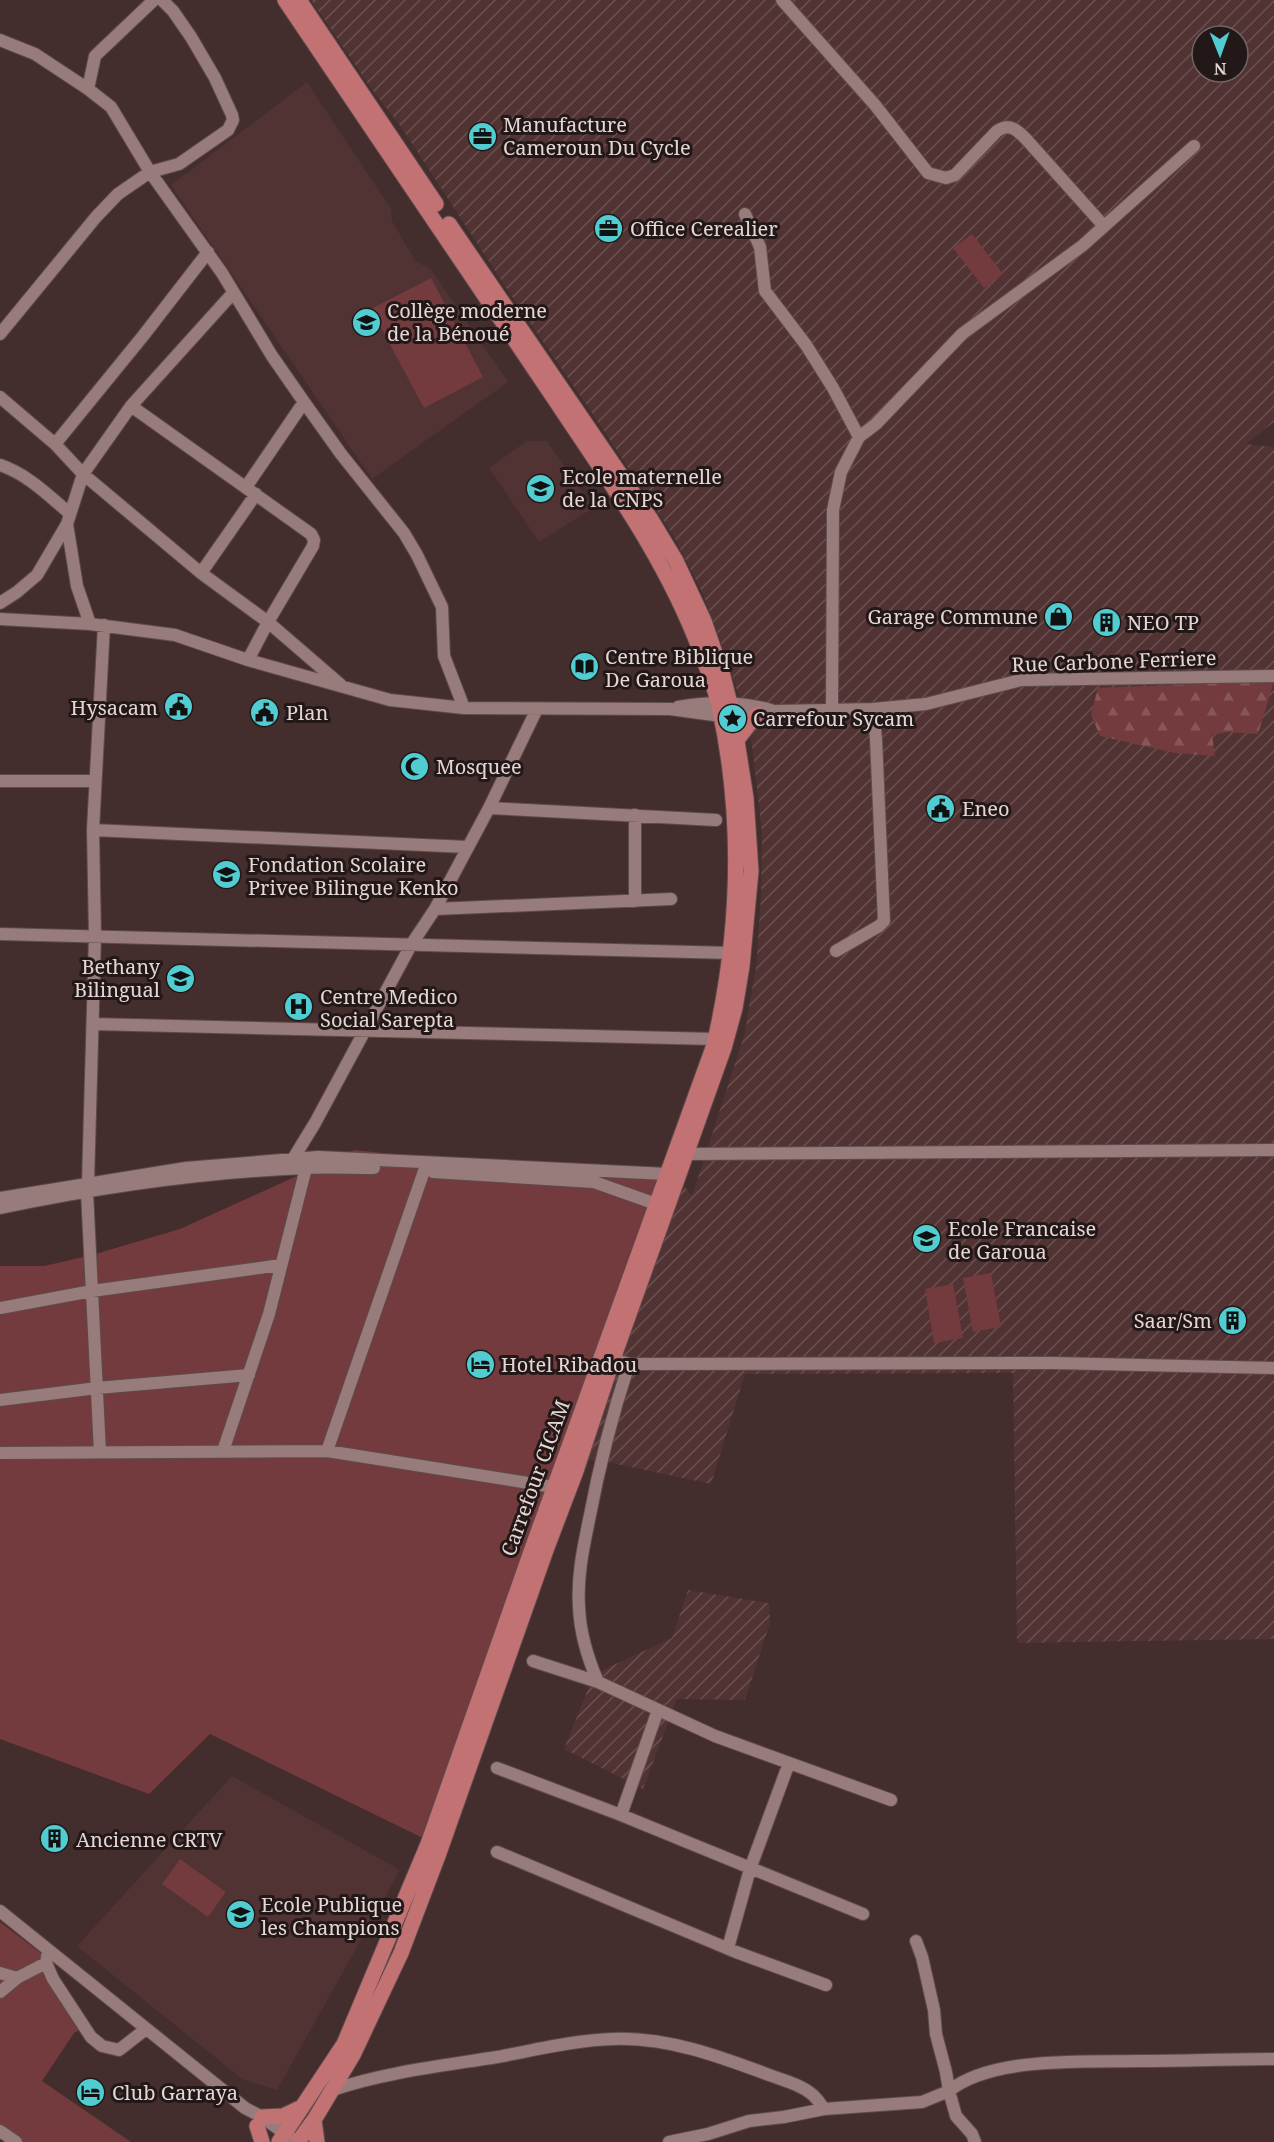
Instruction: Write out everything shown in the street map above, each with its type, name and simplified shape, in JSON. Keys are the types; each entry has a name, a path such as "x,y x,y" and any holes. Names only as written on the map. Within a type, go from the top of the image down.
{"main road":[{"path":"285,0 446,228"},
{"path":"287,2140 314,2120 353,2055 401,1953 443,1842 724,1048 735,1008 742,966 751,871 746,798 737,740 689,620 666,573 639,526 299,0"},
{"name":"Carrefour CICAM","path":"287,2140 302,2107 344,2044 428,1844 715,1039 727,987 737,867 726,710"},
{"path":"737,740 757,714"},
{"path":"262,2142 259,2121 283,2116 302,2107"},
{"path":"314,2120 317,2142"}],"street":[{"path":"88,89 95,56 154,0"},
{"path":"0,334 96,217 118,194 150,172 179,164 228,130 232,114 205,59 173,11 162,0"},
{"path":"782,0 875,105 928,173 946,178 955,175 996,131 1004,126 1011,127 1026,139 1103,225"},
{"path":"0,39 35,54 111,107 150,172 208,252 272,356 341,454 404,533 417,555 442,607 444,656 464,708"},
{"path":"832,709 833,510 841,472 859,437 876,424 962,334 1082,246 1194,146"},
{"path":"745,214 760,247 765,291 806,345 834,388 859,437"},
{"path":"55,444 208,252"},
{"path":"0,603 37,575 68,518 83,474 131,406 234,293"},
{"path":"0,397 55,444 83,474 201,573 268,622 344,688"},
{"path":"201,573 304,402"},
{"path":"131,406 251,490 311,534 314,540 313,546 248,660"},
{"path":"0,465 13,469 29,480 68,518 77,586 90,624"},
{"path":"0,619 104,625 175,635 248,660 390,700 464,708 670,709 693,704 726,710"},
{"path":"100,1452 87,1188 95,936 93,830 104,625"},
{"name":"Rue Carbone Ferriere","path":"726,710 757,714 778,711 873,709 926,705 1021,680 1274,676"},
{"name":"Rue Carbone Ferriere","path":"726,710 752,705 778,711"},
{"path":"293,1159 411,945 435,909 489,808 537,709"},
{"path":"836,951 884,921 873,709"},
{"path":"0,782 95,781"},
{"path":"489,808 716,820"},
{"path":"635,815 635,900"},
{"path":"93,830 467,847"},
{"path":"435,909 671,899"},
{"path":"0,934 730,953"},
{"path":"93,1024 715,1039"},
{"path":"686,1154 1274,1150"},
{"path":"0,1208 186,1168 293,1159 318,1158 667,1174"},
{"path":"223,1451 269,1314 306,1168"},
{"path":"0,1198 182,1178 306,1168 378,1168 594,1182 656,1204"},
{"path":"327,1451 424,1171"},
{"path":"0,1308 92,1291 281,1265"},
{"path":"613,1359 629,1364 1054,1363 1274,1368"},
{"path":"598,1682 588,1660 579,1608 579,1571 596,1482 629,1364"},
{"path":"0,1400 97,1388 249,1375"},
{"path":"0,1452 327,1451 554,1487"},
{"path":"533,1660 598,1682 715,1736 891,1800"},
{"path":"621,1815 658,1710"},
{"path":"728,1948 750,1869 789,1763"},
{"path":"496,1768 621,1815 863,1914"},
{"path":"497,1852 728,1948 826,1985"},
{"path":"0,1911 47,1957 146,2029 259,2121 287,2140"},
{"path":"916,1941 934,2010 936,2034 956,2116 975,2142"},
{"path":"0,1992 47,1957"},
{"path":"47,1957 52,1979 91,2037 102,2046 119,2050 146,2029"},
{"path":"0,1973 17,1978"},
{"path":"332,2090 360,2081 420,2069 575,2043 632,2039 695,2049 744,2065 795,2084 813,2095 824,2109"},
{"path":"669,2142 708,2134 749,2121 824,2109 922,2102 993,2071 1021,2065 1274,2059"},
{"path":"0,2132 16,2142"}],"shaded area":[{"path":"311,0 1274,0 1274,422 1246,444 1274,447 1274,1639 1017,1643 1013,1373 745,1374 711,1484 598,1460 568,1460 672,1170 692,1196 744,1036 756,967 761,897 762,833 752,745 727,659 703,594 673,535 401,127 373,91"},
{"name":"Collège moderne de la Bénoué","path":"307,82 391,209 392,221 416,262 430,268 508,382 372,479 171,185"},
{"name":"Ecole maternelle de la CNPS","path":"527,441 547,441 593,508 539,542 489,468"},
{"path":"688,1590 769,1603 770,1623 745,1700 677,1699 643,1789 564,1749 594,1674 672,1638"},
{"name":"Ecole Publique les Champions","path":"232,1776 400,1870 277,2090 242,2079 77,1946"}],"green space":[{"path":"972,234 1003,274 984,288 953,248"},
{"path":"431,278 483,377 424,408 371,309"},
{"path":"1274,681 1258,734 1228,732 1212,735 1215,756 1175,753 1100,736 1091,715 1098,688"},
{"path":"354,1150 517,1167 661,1170 431,1842 210,1734 149,1794 0,1739 0,1266 44,1266 92,1255 180,1229"},
{"path":"991,1273 1001,1327 973,1332 963,1278"},
{"path":"953,1284 963,1338 934,1343 925,1289"},
{"path":"180,1859 226,1892 208,1917 162,1884"},
{"path":"0,1922 54,1963 55,1972 46,1969 28,1974 24,1981 47,1971 80,2024 79,2030 74,2033 42,2081 131,2142 7,2142 0,2137"}],"place":[{"name":"Manufacture Cameroun Du Cycle","path":"482,136"},
{"name":"Office Cerealier","path":"609,228"},
{"name":"Collège moderne de la Bénoué","path":"366,322"},
{"name":"Ecole maternelle de la CNPS","path":"541,488"},
{"name":"Garage Commune","path":"1059,616"},
{"name":"NEO TP","path":"1106,622"},
{"name":"Centre Biblique De Garoua","path":"584,667"},
{"name":"Hysacam","path":"179,707"},
{"name":"Plan","path":"265,712"},
{"name":"Carrefour Sycam","path":"732,718"},
{"name":"Mosquee","path":"415,766"},
{"name":"Eneo","path":"941,808"},
{"name":"Fondation Scolaire Privee Bilingue Kenko","path":"227,875"},
{"name":"Bethany Bilingual","path":"181,978"},
{"name":"Centre Medico Social Sarepta","path":"299,1007"},
{"name":"Ecole Francaise de Garoua","path":"927,1239"},
{"name":"Saar/Sm","path":"1233,1320"},
{"name":"Hotel Ribadou","path":"480,1364"},
{"name":"Ancienne CRTV","path":"55,1839"},
{"name":"Ecole Publique les Champions","path":"240,1915"},
{"name":"Club Garraya","path":"91,2092"}]}
